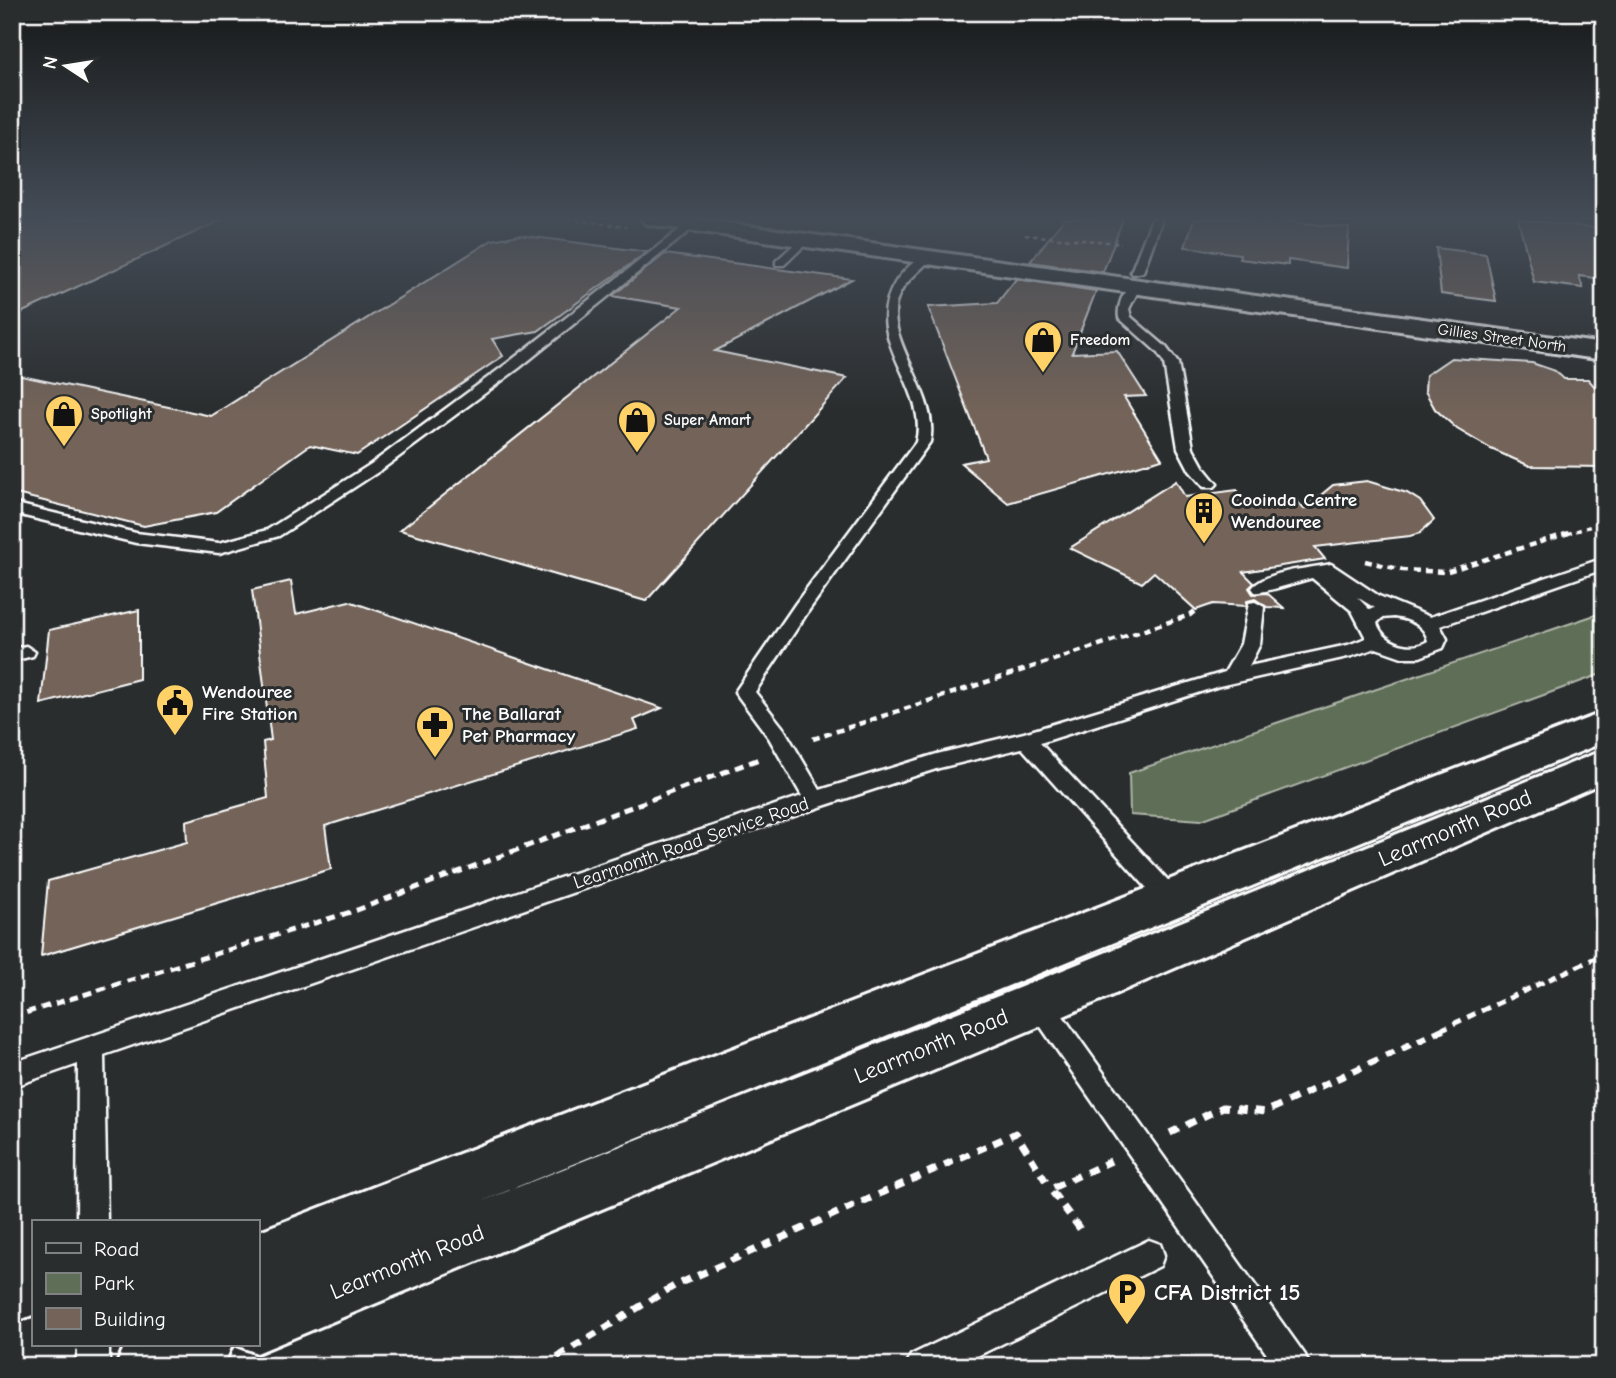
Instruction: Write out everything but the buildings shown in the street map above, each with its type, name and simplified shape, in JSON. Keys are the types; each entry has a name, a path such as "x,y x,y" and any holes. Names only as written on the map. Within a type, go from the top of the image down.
{"main road":[{"name":"Gillies Street North","path":"1163,283 1604,352"},
{"name":"Gillies Street North","path":"1170,283 1604,336"},
{"name":"Learmonth Road","path":"259,1321 1026,983 1185,916 1604,726"},
{"name":"Learmonth Road","path":"1185,916 1604,765"},
{"name":"Learmonth Road","path":"259,1261 1026,983"},
{"path":"12,1358 44,1346"},
{"path":"148,1366 198,1346"}],"lane":[{"path":"12,508 136,538 219,548 273,534 376,467 504,373 618,283"},
{"path":"815,800 785,748 745,692 802,607 910,463 924,438 921,404 888,323 892,298 901,283"},
{"path":"1133,283 1123,309 1125,317 1171,361 1179,402 1181,439 1190,463 1209,484"},
{"path":"1428,624 1604,563"},
{"path":"1261,588 1275,581 1331,569 1373,600 1428,624 1438,639 1436,644 1425,651 1397,649 1373,632 1363,612 1316,573"},
{"path":"1232,676 1249,651 1255,628 1255,607"},
{"name":"Learmonth Road Service Road","path":"12,1075 815,800 937,761 1026,740 1232,676 1352,650 1373,632 1376,613 1398,611"},
{"path":"1026,740 1185,916"},
{"path":"1026,983 1294,1366"},
{"path":"90,1050 92,1220"},
{"path":"922,1366 1149,1255"},
{"path":"93,1346 93,1366"}],"path":[{"path":"1356,558 1402,569 1445,572 1604,522"},
{"path":"12,1017 357,910 785,748 1190,615 1196,610"},
{"path":"1181,1128 1223,1107 1265,1112 1604,954"},
{"path":"542,1366 674,1286 1016,1133 1050,1189 1080,1229"},
{"path":"1050,1189 1107,1163"}],"green space":[{"path":"1604,612 1604,673 1201,820 1130,815 1129,773"}],"place":[{"name":"Freedom","path":"1043,374"},
{"name":"Spotlight","path":"64,448"},
{"name":"Super Amart","path":"637,454"},
{"name":"Cooinda Centre Wendouree","path":"1204,545"},
{"name":"Wendouree Fire Station","path":"175,737"},
{"name":"The Ballarat Pet Pharmacy","path":"435,759"},
{"name":"CFA District 15","path":"1127,1326"}]}
